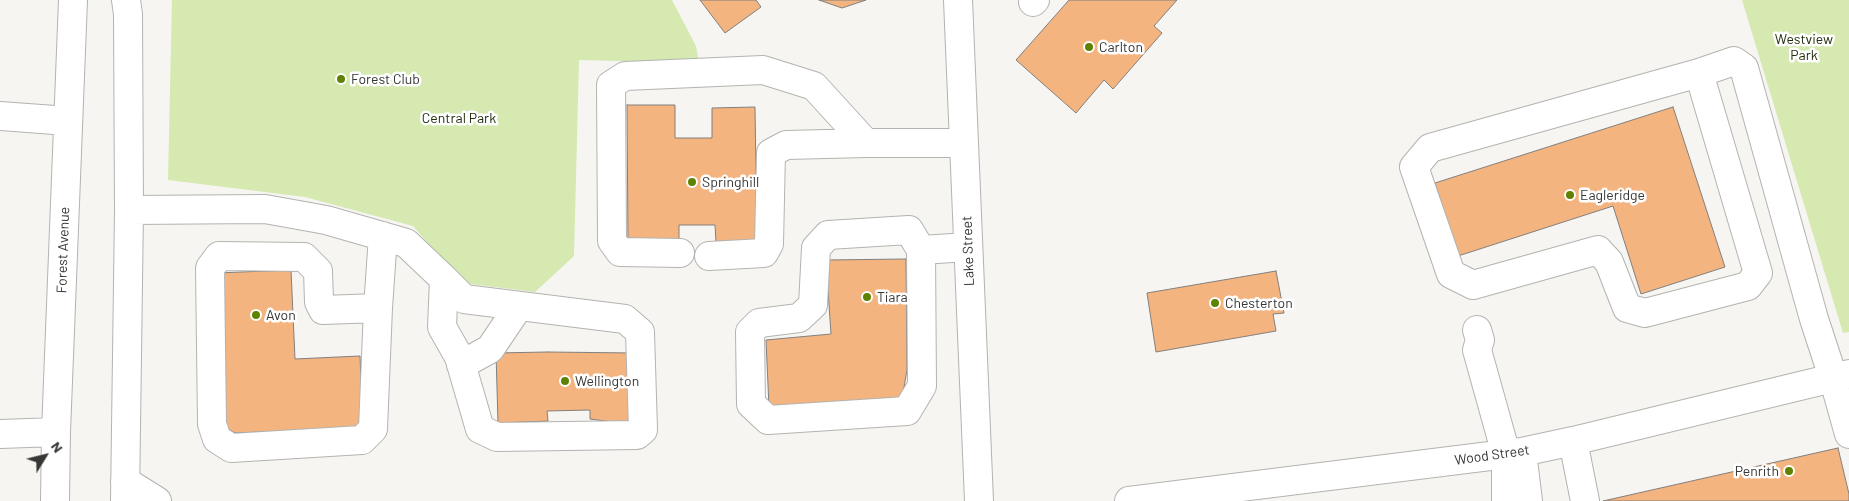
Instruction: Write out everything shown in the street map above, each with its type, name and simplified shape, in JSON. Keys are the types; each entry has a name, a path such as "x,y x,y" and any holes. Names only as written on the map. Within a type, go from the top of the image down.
{"street":[{"name":"Forest Avenue","path":"55,501 73,0"},
{"path":"126,0 128,14 129,210 125,491 157,501"},
{"name":"Lake Street","path":"958,0 979,501"},
{"path":"1699,73 1758,273 1748,286 1645,313 1627,308 1608,262 1598,250 1474,285 1451,274 1414,167 1430,148 1699,73 1734,61 1744,68 1814,319 1841,376 1849,434"},
{"path":"680,253 620,252 612,242 611,85 625,76 763,70 814,86 866,143"},
{"path":"0,116 68,120"},
{"path":"709,256 764,253 769,244 771,153 786,145 964,143"},
{"path":"129,210 265,209 326,220 406,242 444,279 464,299 625,319 640,332 643,430 636,435 497,437 480,428 459,357 442,327 444,279"},
{"path":"909,230 922,250 922,386 907,411 768,420 751,404 750,332 759,323 799,318 813,305 816,248 828,235 909,230"},
{"path":"378,308 323,310 319,302 318,271 304,257 219,256 210,268 212,424 217,439 231,448 362,440 373,429 383,236"},
{"path":"922,250 968,247"},
{"path":"461,364 490,349 519,306"},
{"path":"1474,338 1514,453 1528,501"},
{"name":"Wood Street","path":"1129,501 1514,453 1573,441 1841,376"},
{"path":"0,434 56,432"},
{"path":"1573,441 1585,501"},
{"path":"1506,501 1514,453"}],"green space":[{"name":"Central Park","path":"172,0 672,0 696,46 699,63 579,60 574,256 535,292 463,283 413,226 305,197 168,180"},
{"name":"Westview Park","path":"1742,0 1849,0 1849,332 1843,333"}],"building":[{"path":"700,0 756,0 761,7 725,33"},
{"path":"819,0 866,0 842,8"},
{"name":"Carlton","path":"1069,0 1177,0 1154,26 1162,33 1113,89 1104,80 1076,113 1016,60"},
{"name":"Springhill","path":"627,105 675,105 675,138 712,138 712,108 755,107 757,241 716,242 715,225 679,225 679,243 628,244"},
{"name":"Eagleridge","path":"1673,107 1725,267 1641,294 1613,206 1458,256 1435,183"},
{"name":"Tiara","path":"906,259 907,370 903,393 898,399 769,407 766,340 831,334 826,260"},
{"name":"Avon","path":"291,270 295,359 360,356 363,428 235,433 228,429 224,422 217,273"},
{"name":"Chesterton","path":"1276,271 1284,313 1273,314 1276,331 1156,352 1147,293"},
{"name":"Wellington","path":"496,353 633,353 635,425 590,419 590,410 547,411 548,421 498,423"},
{"name":"Penrith","path":"1838,448 1849,501 1603,501"}],"place":[{"name":"Carlton","path":"1089,47"},
{"name":"Forest Club","path":"341,79"},
{"name":"Springhill","path":"692,182"},
{"name":"Eagleridge","path":"1570,195"},
{"name":"Tiara","path":"867,297"},
{"name":"Chesterton","path":"1215,303"},
{"name":"Avon","path":"256,315"},
{"name":"Wellington","path":"565,381"},
{"name":"Penrith","path":"1789,471"}]}
